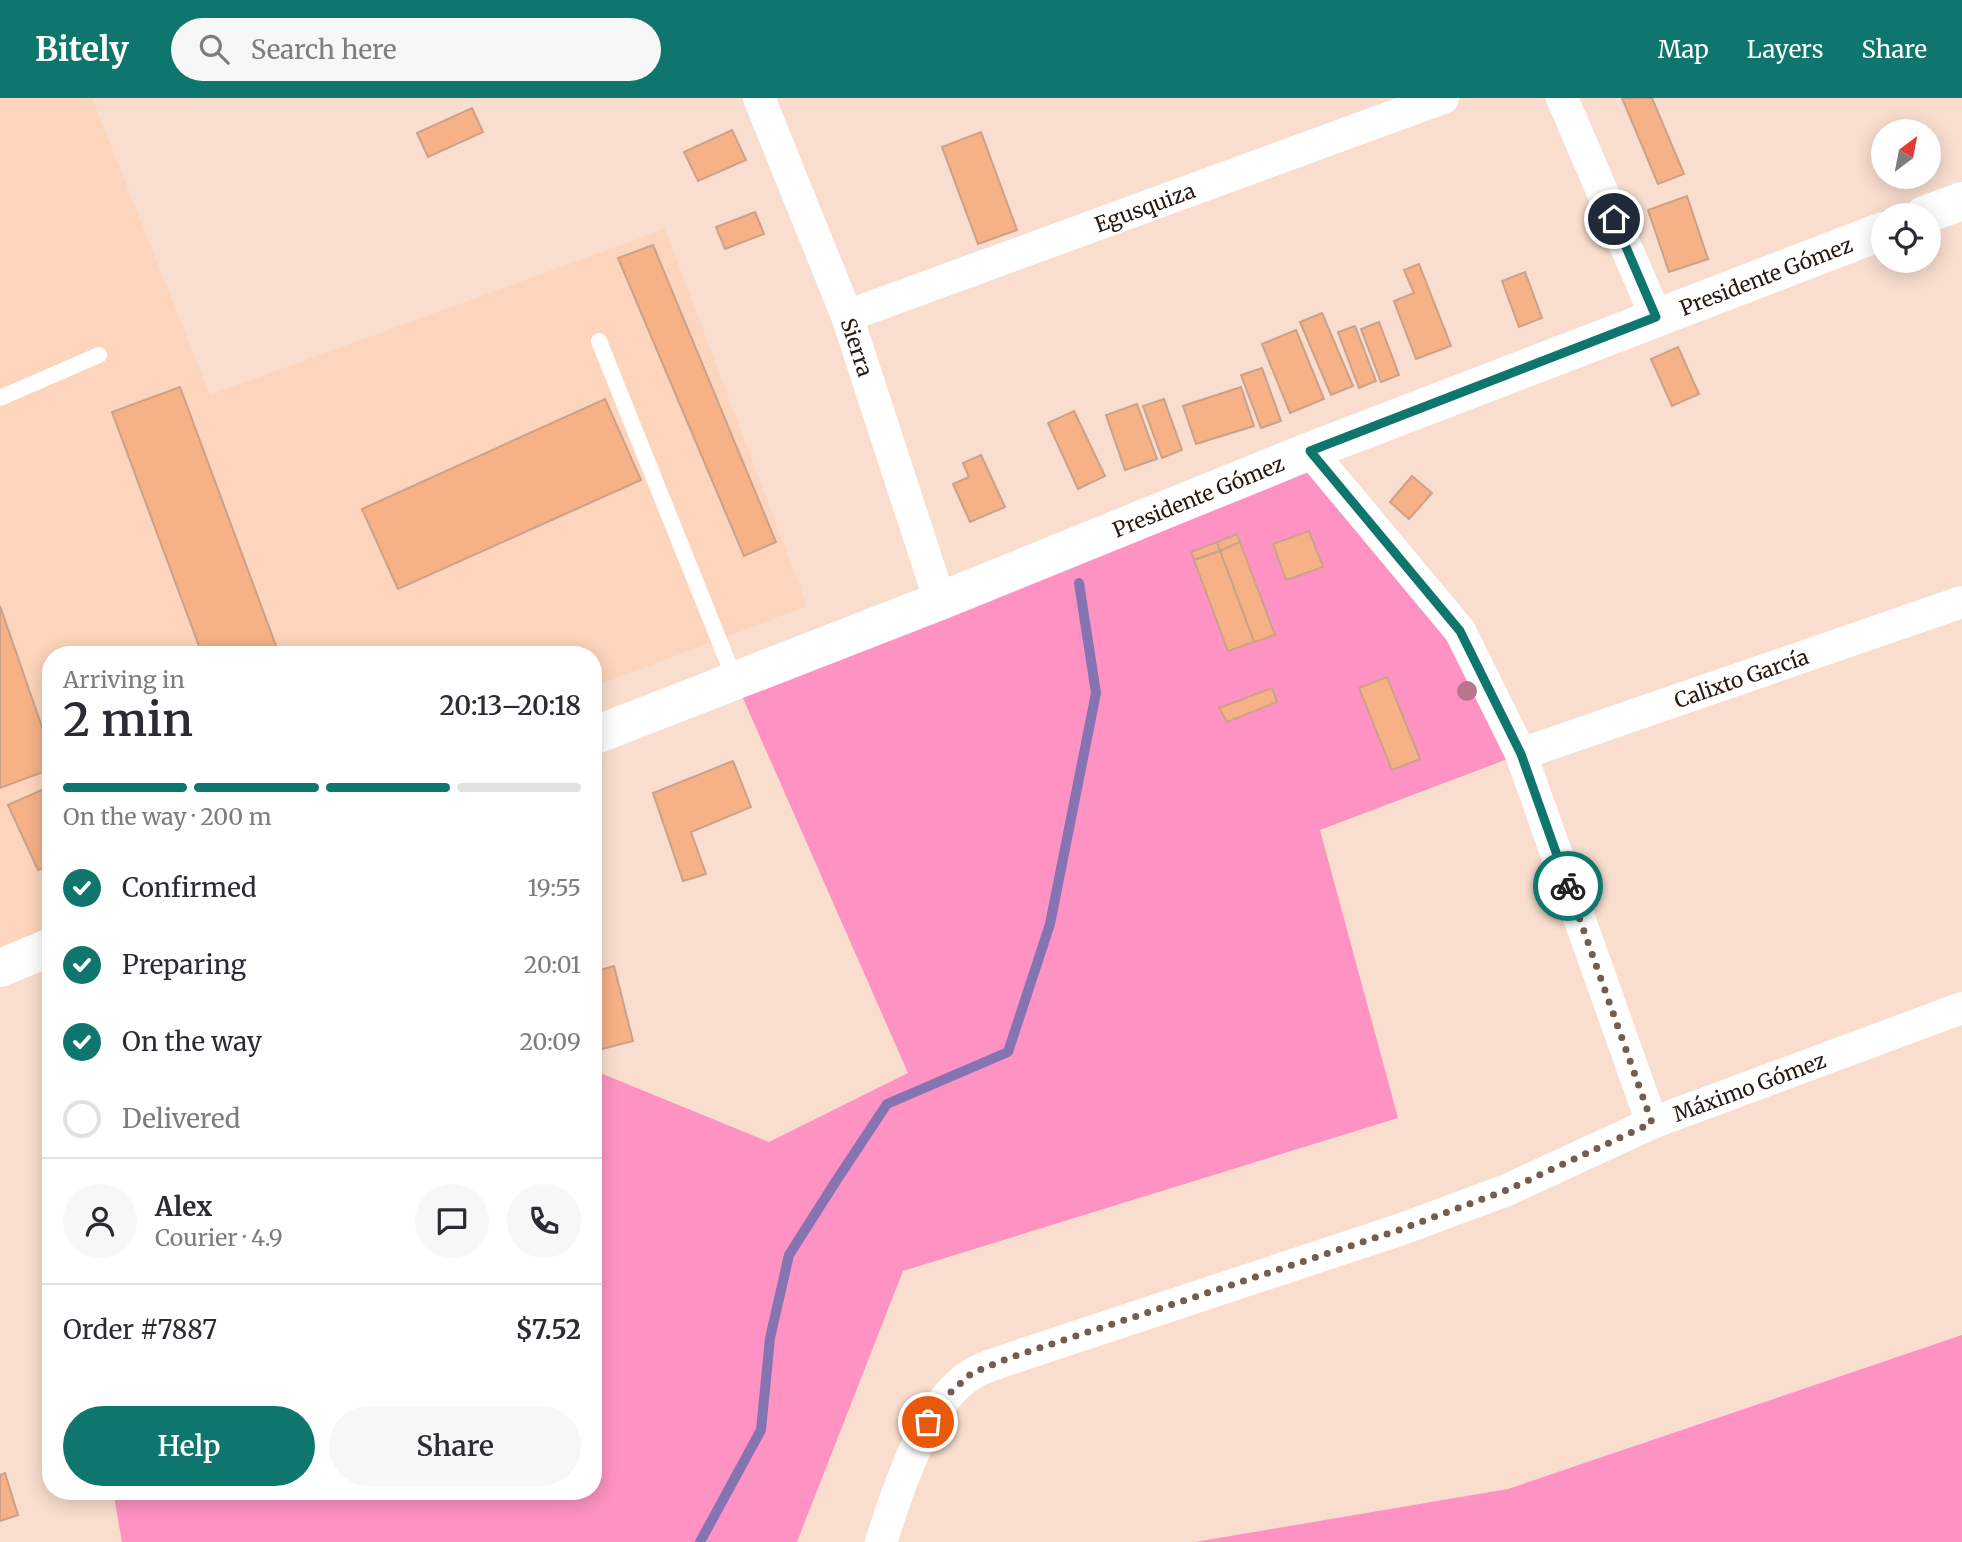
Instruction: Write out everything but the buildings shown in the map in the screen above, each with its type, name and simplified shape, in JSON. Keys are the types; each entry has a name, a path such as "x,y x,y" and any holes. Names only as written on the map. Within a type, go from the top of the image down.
{"main road":[{"path":"1941,209 1962,201"},
{"name":"Presidente Gómez","path":"602,732 940,601 1310,451 1871,236"},
{"path":"0,968 42,951"}],"street":[{"name":"Sierra","path":"759,98 847,316 940,601"},
{"name":"Egusquiza","path":"847,316 1443,98"},
{"path":"1562,98 1656,317"},
{"path":"1310,451 1460,631 1521,754 1652,1123"},
{"name":"Calixto García","path":"1521,754 1962,601"},
{"name":"Máximo Gómez","path":"881,1542 895,1500 928,1422 951,1392 972,1373 1012,1357 1399,1230 1507,1190 1652,1123 1962,1008"}],"lane":[{"path":"599,341 734,680"},
{"path":"0,398 99,355"}],"shaded area":[{"path":"0,98 92,98 210,395 665,229 807,606 602,684 602,646 42,646 42,951 0,967"},
{"path":"1323,445 1521,754 1320,830 1398,1118 903,1271 797,1542 122,1542 115,1500 602,1500 602,1074 769,1142 908,1073 735,680"},
{"path":"1962,1335 1962,1542 1195,1542 1508,1489"}],"waterway":[{"path":"700,1542 761,1430 770,1338 789,1255 887,1104 1008,1052 1050,924 1096,693 1079,583"}],"way so far":[{"path":"928,1422 951,1392 972,1373 1012,1357 1117,1325 1399,1230 1507,1190 1652,1123 1568,886"}],"route":[{"path":"1568,886 1521,754 1460,631 1310,451 1656,317 1614,219"}]}
